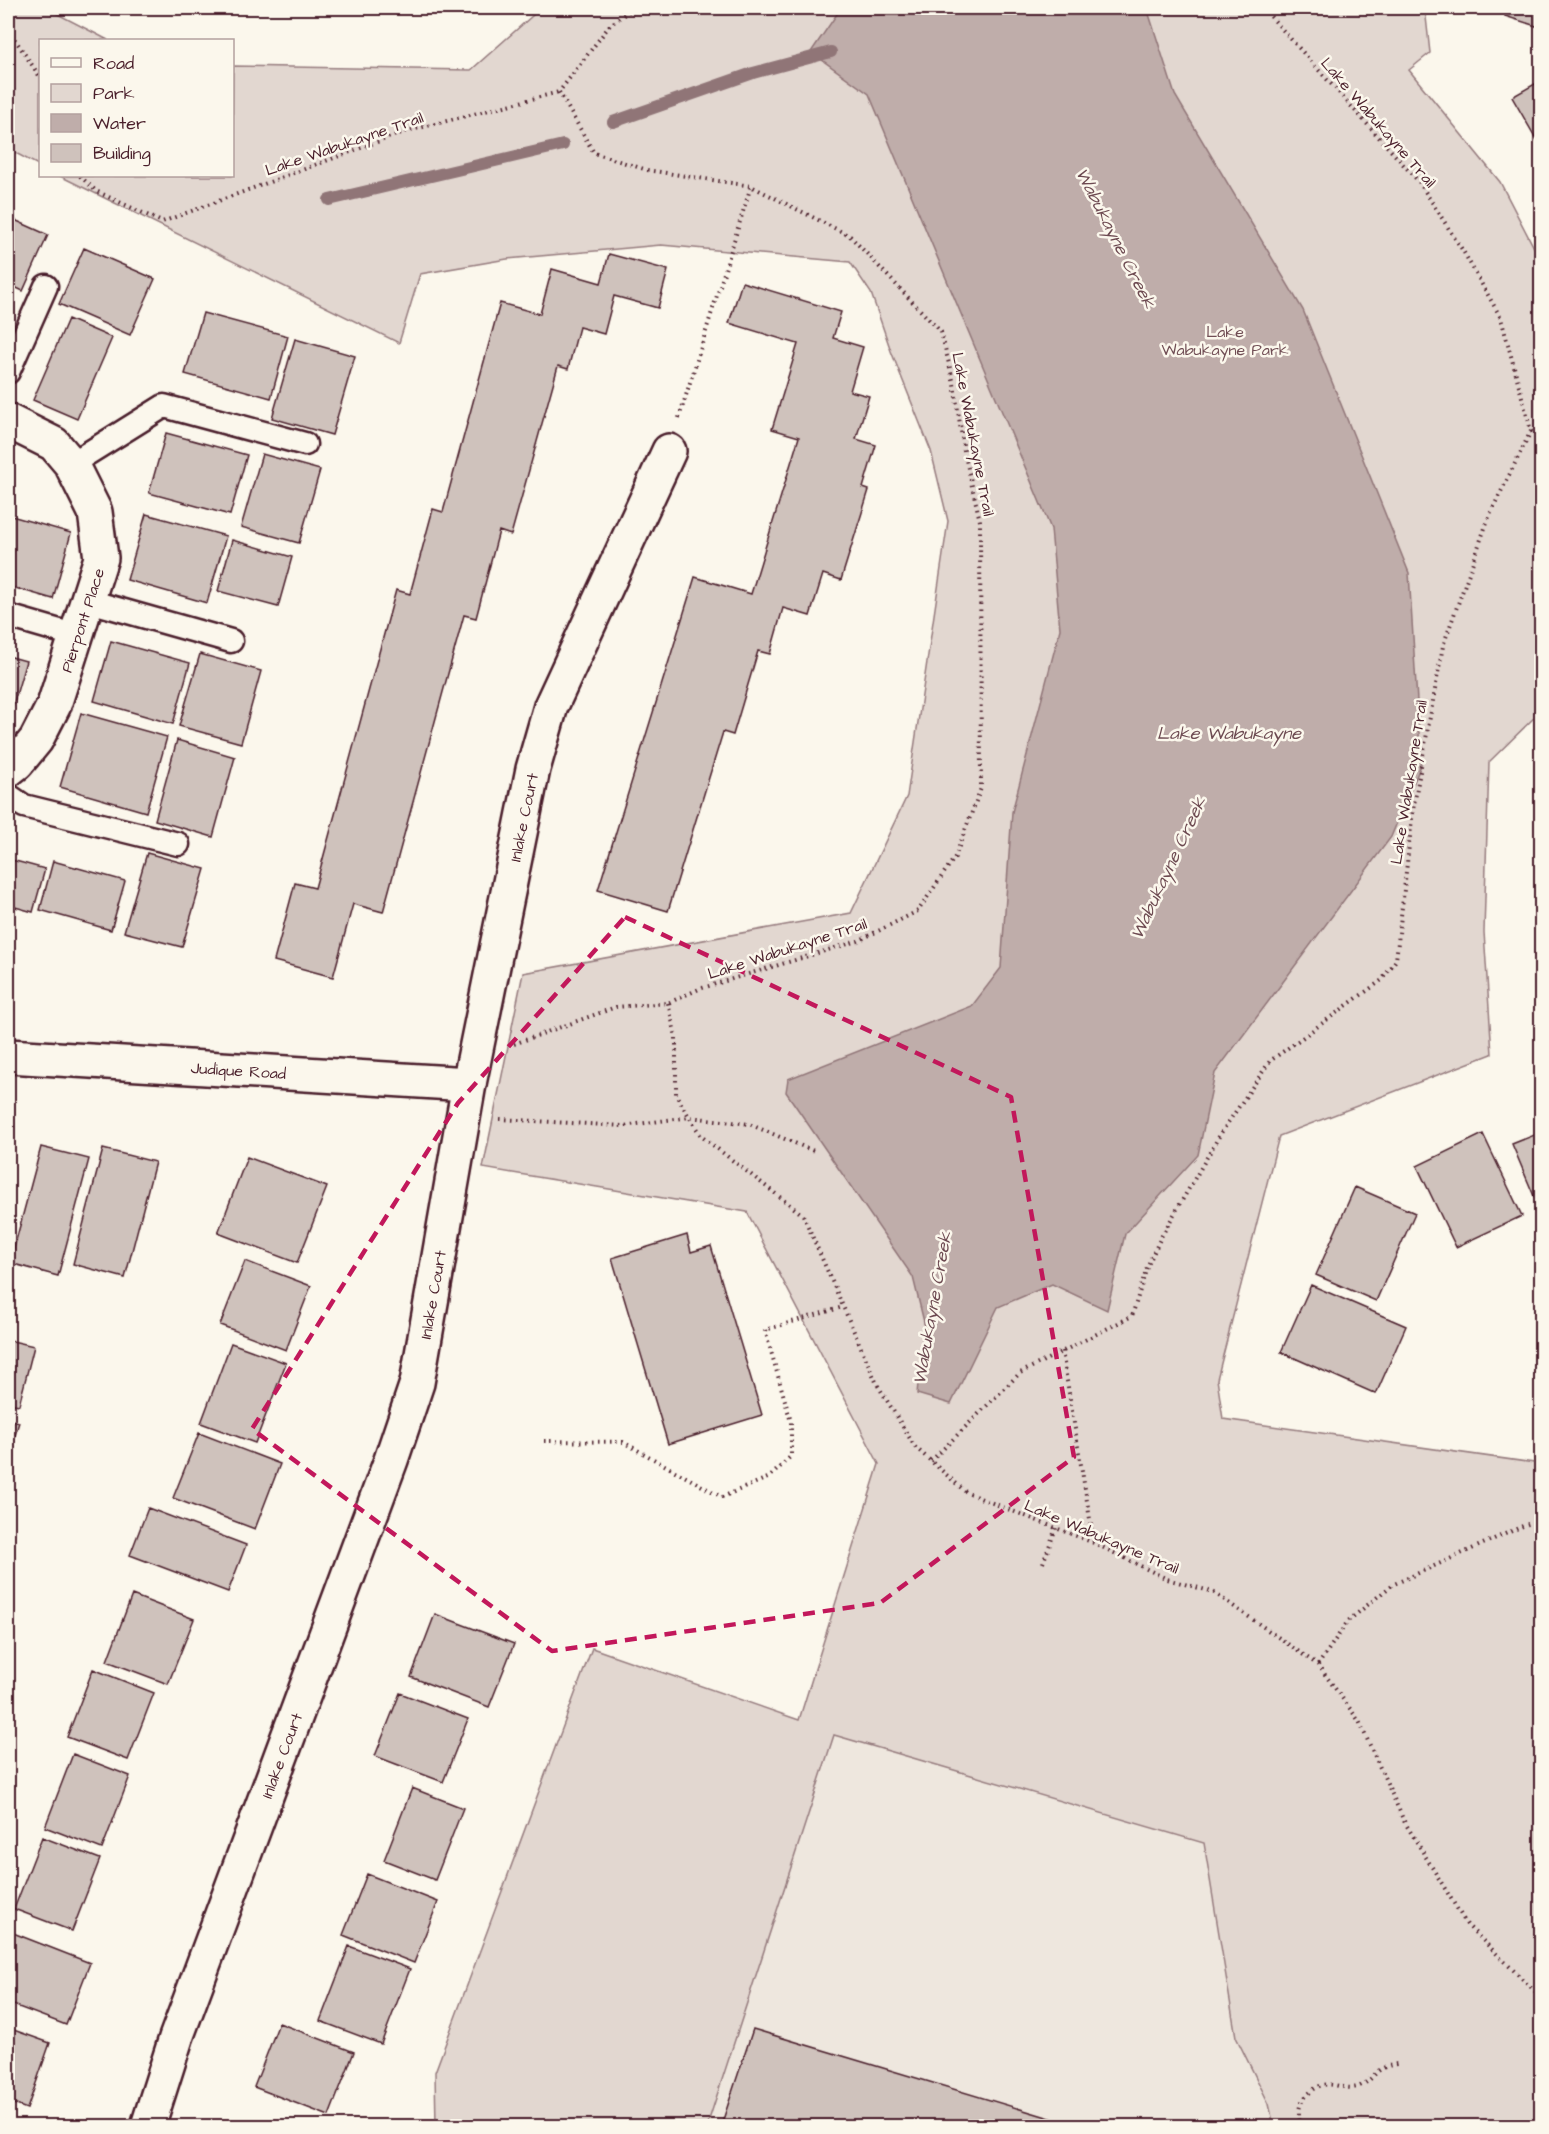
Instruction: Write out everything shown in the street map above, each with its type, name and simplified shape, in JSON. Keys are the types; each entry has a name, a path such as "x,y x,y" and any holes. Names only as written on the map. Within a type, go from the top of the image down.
{"street":[{"name":"Pierpont Place","path":"8,421 54,444 71,464 95,512 101,558 54,705 36,740 17,763 8,770"},
{"name":"Inlake Court","path":"148,2127 176,2038 392,1460 417,1383 471,1071 532,769 551,706 669,451"},
{"name":"Judique Road","path":"8,1056 471,1071"}],"lane":[{"path":"8,372 46,286"},
{"path":"71,464 164,406 305,444"},
{"path":"89,601 231,641"},
{"path":"8,616 77,636"},
{"path":"8,795 24,806 178,844"}],"path":[{"path":"559,92 610,25 633,8"},
{"name":"Lake Wabukayne Trail","path":"931,1461 1020,1373 1131,1316 1147,1267 1161,1237 1221,1133 1270,1062 1382,980 1396,960 1413,810 1443,646 1490,514 1531,431 1502,318 1463,251 1419,182 1263,8"},
{"path":"8,29 39,76"},
{"name":"Lake Wabukayne Trail","path":"81,177 96,191 162,222 404,132 559,92 594,153 646,170 751,186 850,236 941,332 954,384 964,451 980,521 981,788 955,857 918,911 858,941 699,989 668,1003 616,1007 471,1071"},
{"path":"669,451 751,186"},
{"path":"1531,431 1542,440"},
{"name":"Lake Wabukayne Trail","path":"668,1003 676,1037 676,1095 701,1136 803,1215 877,1384 915,1447 967,1493 1094,1544 1167,1579 1213,1592 1318,1665 1359,1721 1404,1821 1467,1925 1542,1998"},
{"path":"464,1117 623,1125 690,1117 748,1124 816,1152"},
{"path":"544,1440 623,1442 722,1497 770,1476 791,1456 791,1422 765,1330 843,1307"},
{"path":"1062,1351 1094,1544"},
{"path":"1318,1665 1348,1621 1392,1586 1525,1525 1542,1520"},
{"path":"1043,1563 1056,1528"},
{"path":"1301,2127 1298,2121 1300,2103 1313,2088 1333,2084 1350,2088 1362,2085 1376,2071 1397,2064"}],"highlighted area":[{"path":"625,917 1011,1097 1074,1457 880,1603 552,1651 252,1429 458,1103"}],"shaded area":[{"path":"834,1735 1205,1843 1236,2037 1269,2104 1274,2126 707,2126"}],"green space":[{"path":"8,8 46,8 106,39 39,39 39,165 8,149"},
{"name":"Lake Wabukayne Park","path":"541,8 1425,8 1430,53 1409,70 1500,182 1541,261 1541,711 1489,762 1484,932 1492,1054 1279,1136 1217,1379 1223,1419 1541,1464 1541,2126 1274,2126 1269,2104 1236,2037 1204,1843 834,1735 707,2126 436,2126 435,2072 592,1648 799,1720 879,1464 747,1212 483,1168 523,973 851,913 907,796 948,521 931,451 891,351 871,293 850,262 661,245 507,259 420,274 399,343 62,177 234,177 234,66 471,70"}],"water":[{"name":"Lake Wabukayne","path":"841,8 1147,8 1175,95 1303,310 1409,573 1421,765 1391,837 1215,1073 1198,1155 1125,1234 1107,1310 1052,1284 998,1307 951,1404 917,1394 924,1322 913,1277 786,1092 788,1079 972,1006 1001,968 1012,812 1060,629 1051,529 869,94 811,52"}],"building":[{"path":"351,8 389,8 352,12"},
{"path":"1508,8 1542,8 1542,28 1505,16"},
{"path":"1542,80 1542,149 1512,97"},
{"path":"8,217 48,235 23,291 8,284"},
{"path":"84,248 155,279 130,335 59,304"},
{"path":"609,254 668,270 658,308 614,296 604,334 579,327 568,369 558,366 511,535 499,531 476,618 464,615 383,912 353,904 333,977 274,961 295,883 315,888 396,590 410,594 433,509 443,512 500,303 540,314 552,269 601,283"},
{"path":"742,282 841,312 833,338 863,347 850,391 869,396 856,439 876,445 863,488 869,490 841,580 823,574 810,616 783,608 770,654 758,651 733,735 723,732 668,911 598,890 695,577 751,594 799,437 772,429 798,344 729,323"},
{"path":"203,313 288,336 271,398 185,374"},
{"path":"68,319 112,338 77,419 33,400"},
{"path":"295,339 355,356 332,435 272,418"},
{"path":"166,433 247,455 230,515 149,493"},
{"path":"262,454 320,470 299,543 241,527"},
{"path":"146,514 226,536 207,603 127,580"},
{"path":"8,515 71,533 53,599 8,586"},
{"path":"232,540 292,557 278,607 218,591"},
{"path":"111,641 190,663 173,724 94,701"},
{"path":"200,654 261,671 241,743 179,726"},
{"path":"8,656 26,661 10,716 8,715"},
{"path":"81,713 167,737 146,812 60,787"},
{"path":"177,740 235,757 213,837 155,820"},
{"path":"147,853 205,869 182,947 124,932"},
{"path":"8,859 45,869 33,912 8,905"},
{"path":"53,861 125,881 111,930 40,910"},
{"path":"1542,1132 1542,1215 1512,1144"},
{"path":"1483,1134 1522,1216 1456,1247 1417,1166"},
{"path":"41,1147 89,1159 58,1276 10,1263"},
{"path":"103,1149 155,1162 125,1278 73,1264"},
{"path":"247,1157 327,1187 297,1263 218,1233"},
{"path":"1355,1187 1415,1213 1376,1301 1316,1275"},
{"path":"687,1235 691,1252 711,1246 762,1415 668,1444 612,1258"},
{"path":"245,1261 311,1286 286,1350 220,1325"},
{"path":"1311,1285 1406,1326 1376,1394 1281,1352"},
{"path":"8,1340 34,1346 19,1405 8,1403"},
{"path":"231,1343 286,1363 255,1443 201,1423"},
{"path":"8,1419 19,1422 8,1459"},
{"path":"199,1433 280,1464 255,1529 173,1498"},
{"path":"148,1508 246,1545 228,1592 130,1555"},
{"path":"132,1595 194,1619 168,1684 107,1661"},
{"path":"435,1614 514,1644 489,1707 411,1677"},
{"path":"93,1669 154,1693 128,1760 67,1737"},
{"path":"400,1693 468,1719 443,1782 375,1756"},
{"path":"73,1754 130,1776 102,1849 45,1827"},
{"path":"412,1788 463,1808 435,1880 384,1860"},
{"path":"42,1837 100,1859 72,1931 14,1909"},
{"path":"367,1874 438,1902 414,1963 343,1935"},
{"path":"8,1931 90,1963 66,2025 8,2003"},
{"path":"349,1946 410,1969 381,2044 320,2021"},
{"path":"279,2023 354,2052 329,2116 254,2087"},
{"path":"8,2028 50,2043 27,2109 8,2102"},
{"path":"753,2029 1057,2120 1056,2126 721,2126"}],"waterway":[{"path":"613,122 753,73 831,52"},
{"path":"329,200 563,145"}],"water label":[{"name":"Wabukayne Creek","path":"1116,238"},
{"name":"Wabukayne Creek","path":"1168,868"},
{"name":"Wabukayne Creek","path":"932,1308"}]}
